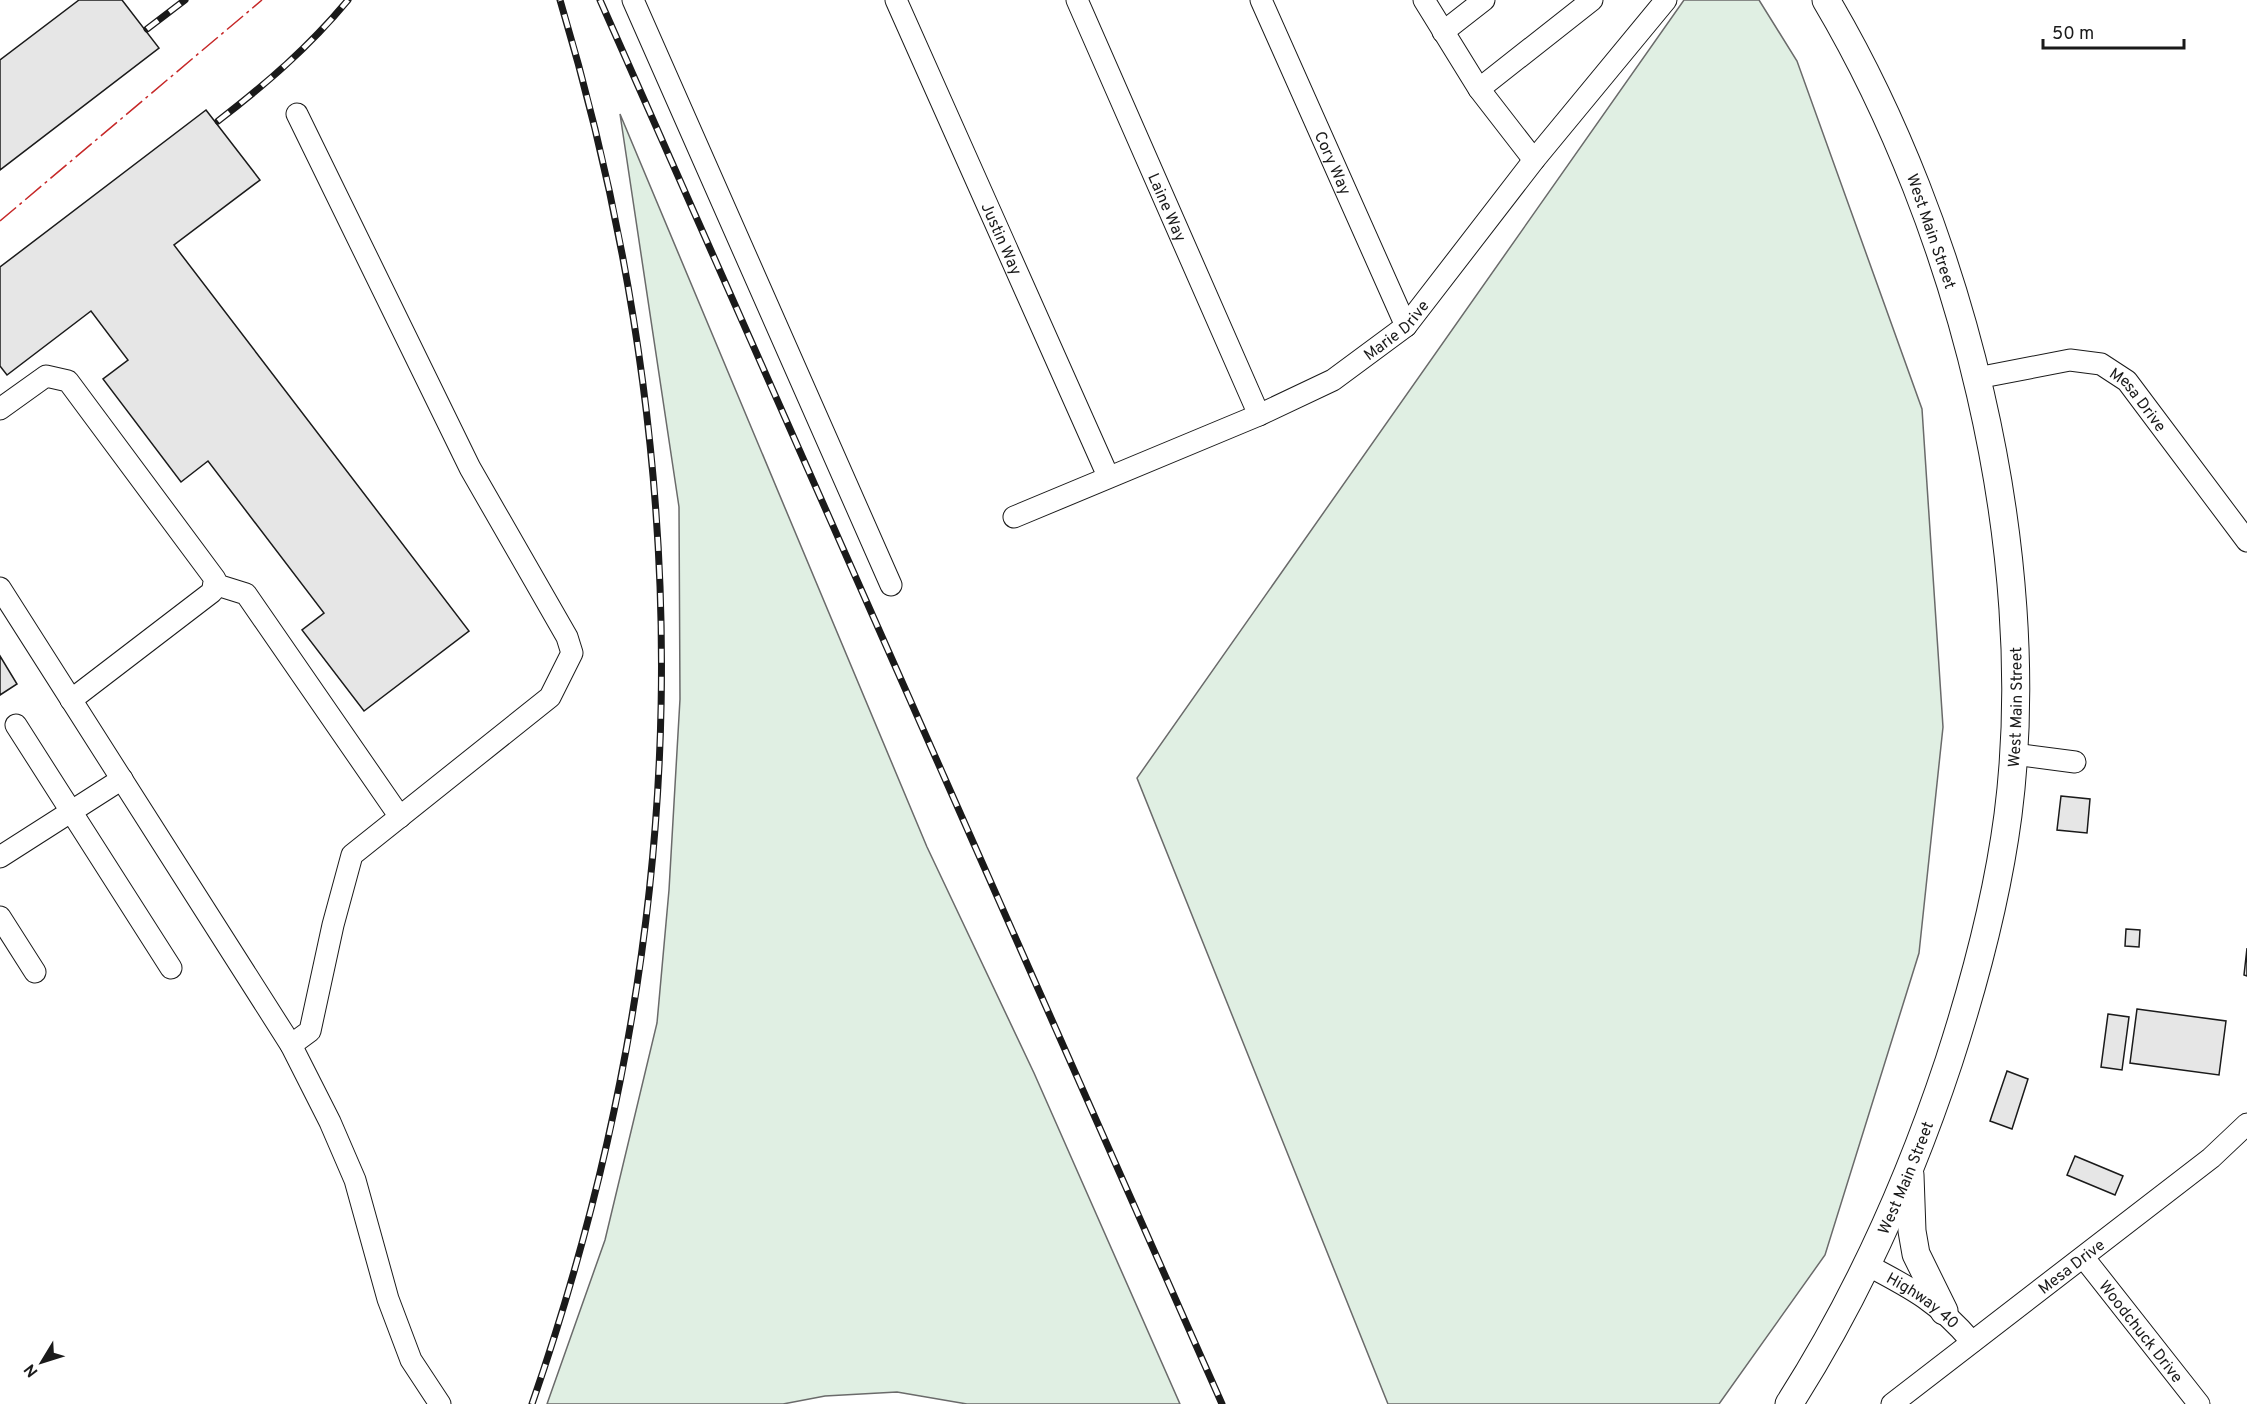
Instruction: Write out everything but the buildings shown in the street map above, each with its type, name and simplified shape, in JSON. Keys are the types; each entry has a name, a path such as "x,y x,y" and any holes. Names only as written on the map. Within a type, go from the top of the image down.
{"main road":[{"name":"West Main Street","path":"1789,1404 1869,1266 1910,1169 1966,1007 1985,937 2008,816 2014,754 2016,697 2009,560 1995,469 1977,378 1950,281 1921,194 1885,110 1826,0"},
{"path":"1910,1169 1914,1243 1919,1261 1944,1311"}],"street":[{"path":"633,0 891,585"},
{"name":"Justin Way","path":"896,0 1108,476"},
{"name":"Laine Way","path":"1077,0 1260,415"},
{"name":"Cory Way","path":"1261,0 1406,326"},
{"path":"1424,0 1479,89 1534,160"},
{"path":"1443,32 1484,0"},
{"path":"1479,89 1592,0"},
{"name":"Marie Drive","path":"1014,517 1108,476 1260,415 1333,380 1406,326 1534,160 1666,0"},
{"path":"291,1045 310,1030 333,925 352,855 550,697 572,653 567,637 470,468 297,114"},
{"name":"Mesa Drive","path":"1977,378 2070,360 2101,364 2127,381 2247,541"},
{"path":"0,409 46,376 68,381 215,579 212,592 71,700"},
{"path":"214,584 246,594 400,817"},
{"path":"0,588 291,1045 330,1122 355,1180 388,1299 411,1360 440,1404"},
{"path":"16,725 171,969"},
{"path":"2014,754 2075,762"},
{"path":"0,857 122,779"},
{"path":"0,917 35,972"},
{"name":"Mesa Drive","path":"1892,1404 2211,1158 2247,1124"},
{"name":"Woodchuck Drive","path":"2084,1258 2199,1404"},
{"name":"Highway 40","path":"1869,1266 1923,1296 1944,1311 1972,1342"}],"green space":[{"path":"1684,0 1759,0 1797,61 1922,409 1943,727 1919,953 1825,1255 1719,1404 1388,1404 1137,778"},
{"path":"620,114 927,847 1034,1073 1180,1404 967,1404 897,1392 825,1396 783,1404 547,1404 605,1240 657,1023 669,890 680,699 679,507"}],"railway":[{"path":"147,29 185,0"},
{"path":"218,121 286,64 318,34 348,0"},
{"path":"532,1404 586,1228 626,1053 651,878 661,704 657,530 639,355 607,178 560,0"},
{"path":"600,0 1222,1404"}],"power":[{"path":"0,221 262,0"}]}
